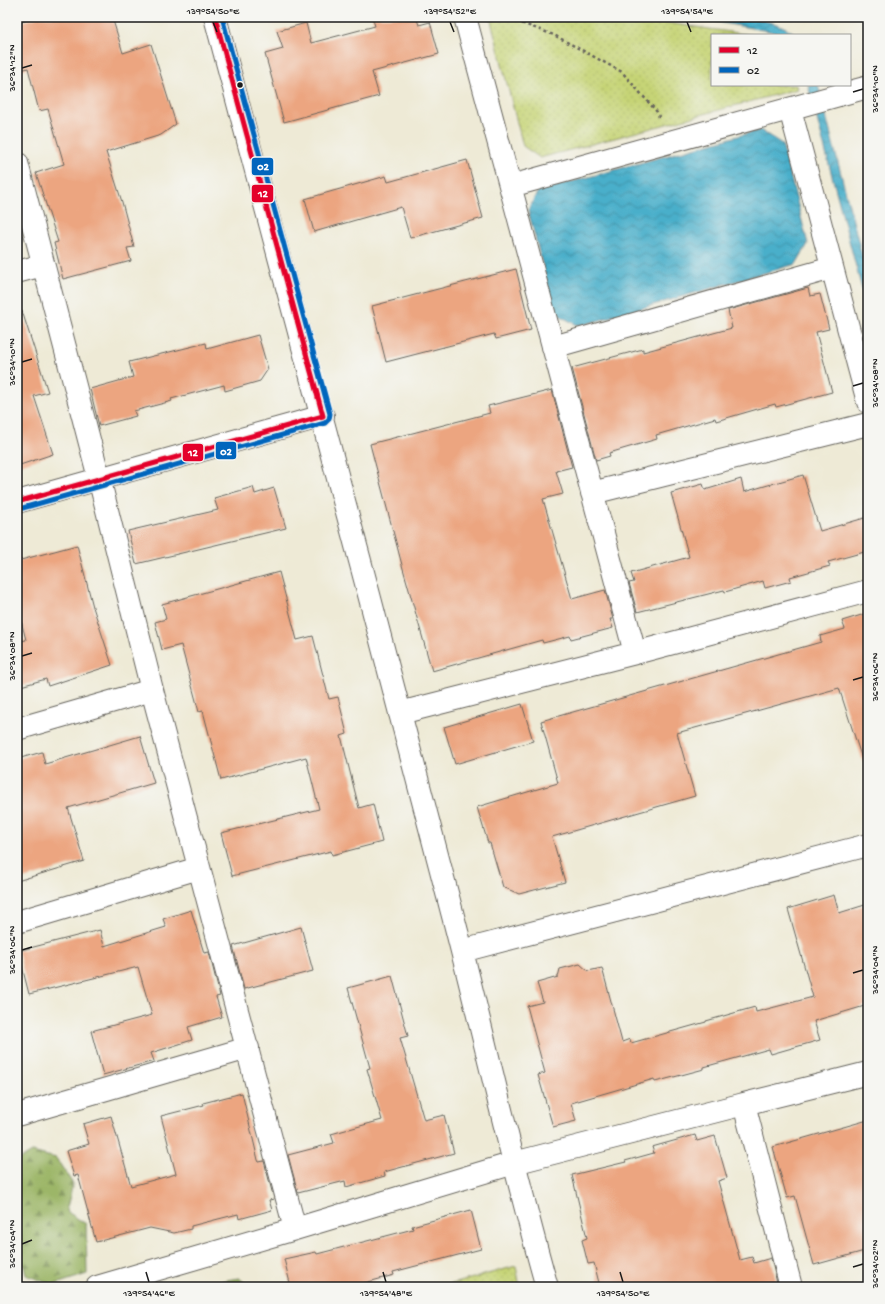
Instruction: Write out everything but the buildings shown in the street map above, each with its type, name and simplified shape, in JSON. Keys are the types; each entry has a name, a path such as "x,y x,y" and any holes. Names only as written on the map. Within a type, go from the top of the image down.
{"street":[{"path":"215,17 323,416 462,951 514,1163 547,1287"},
{"path":"465,17 635,653"},
{"path":"511,186 868,87"},
{"path":"790,109 868,402"},
{"path":"17,163 99,478 152,690 295,1229"},
{"path":"17,272 43,265"},
{"path":"553,347 832,268"},
{"path":"17,502 323,416"},
{"path":"592,493 868,424"},
{"path":"400,713 635,653 868,591"},
{"path":"17,729 152,690"},
{"path":"462,951 868,845"},
{"path":"17,922 199,868"},
{"path":"17,1115 248,1048"},
{"path":"97,1287 514,1163 868,1073"},
{"path":"744,1104 791,1287"}],"path":[{"path":"505,17 554,35 622,72 657,112 666,143"}],"green space":[{"path":"490,17 626,17 744,34 711,34 711,86 796,86 797,89 540,158 523,146"},
{"path":"32,1152 56,1158 73,1184 66,1211 86,1224 87,1274 53,1285 26,1275 17,1239 17,1161"},
{"path":"516,1266 520,1287 441,1287"},
{"path":"239,1278 250,1287 185,1287"}],"water":[{"path":"689,17 730,17 760,20 774,23 786,28 795,34 778,34 769,31"},
{"path":"808,86 818,86 868,279 868,312"},
{"path":"760,130 782,144 808,244 796,264 579,326 555,313 528,210 538,191"}],"transit line":[{"name":"12","path":"17,502 323,416 215,17"},
{"name":"02","path":"19,509 325,423 329,419 330,414 222,17"}]}
